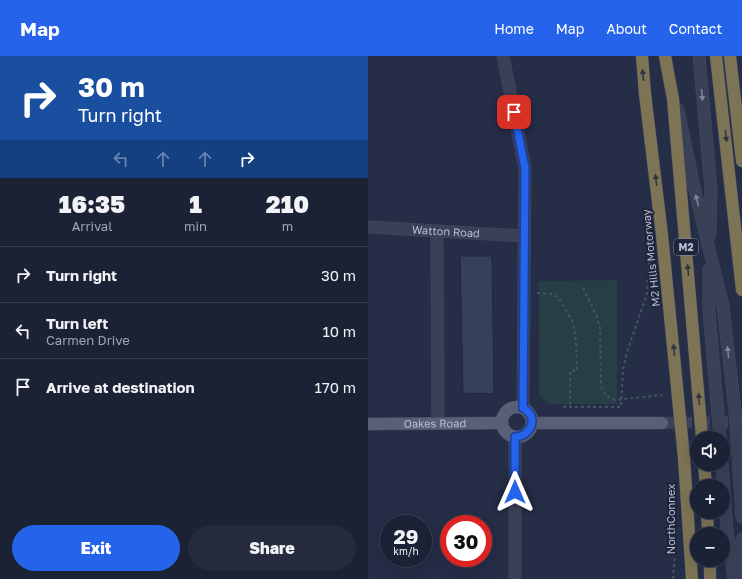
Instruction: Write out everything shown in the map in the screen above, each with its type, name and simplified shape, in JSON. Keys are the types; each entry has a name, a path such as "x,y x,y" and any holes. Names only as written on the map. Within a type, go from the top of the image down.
{"highway":[{"name":"M2 Hills Motorway","path":"642,56 645,94 662,235 684,458"},
{"name":"M2","path":"666,56 673,99 701,431"},
{"path":"716,56 742,290"},
{"path":"730,56 742,161"},
{"name":"NorthConnex","path":"684,458 684,579"},
{"name":"M2","path":"684,458 692,579"},
{"path":"710,567 710,579"}],"main road":[{"path":"511,408 523,408 529,413 532,423 531,427 527,434 515,437 504,430 502,423 503,415 511,408"},
{"name":"Oakes Road","path":"368,424 502,423"},
{"path":"532,423 662,423"}],"street":[{"path":"503,56 525,168 523,408"},
{"name":"M2","path":"666,56 696,195 723,306 735,411 742,517"},
{"name":"M2","path":"699,56 711,189 709,311 719,431"},
{"name":"Watton Road","path":"368,227 524,236"},
{"path":"437,231 438,423"},
{"path":"515,437 515,579"},
{"path":"723,471 727,531 734,579"},
{"path":"738,579 742,539"}],"path":[{"path":"563,407 621,407 624,369 628,349 647,294 649,264 654,252"},
{"path":"584,288 597,317 600,328 601,386 606,396 615,400 621,400 662,395"},
{"path":"537,292 552,294 560,300 573,322 576,342 577,371 570,371 570,407"}],"shaded area":[{"path":"617,280 617,404 548,404 539,395 539,281"}],"building":[{"path":"460,256 492,256 494,394 463,393"}],"tunnel":[{"path":"662,423 742,422"}],"route":[{"path":"514,112 525,168 523,408 529,413 532,423 527,434 515,437 515,492"}]}
